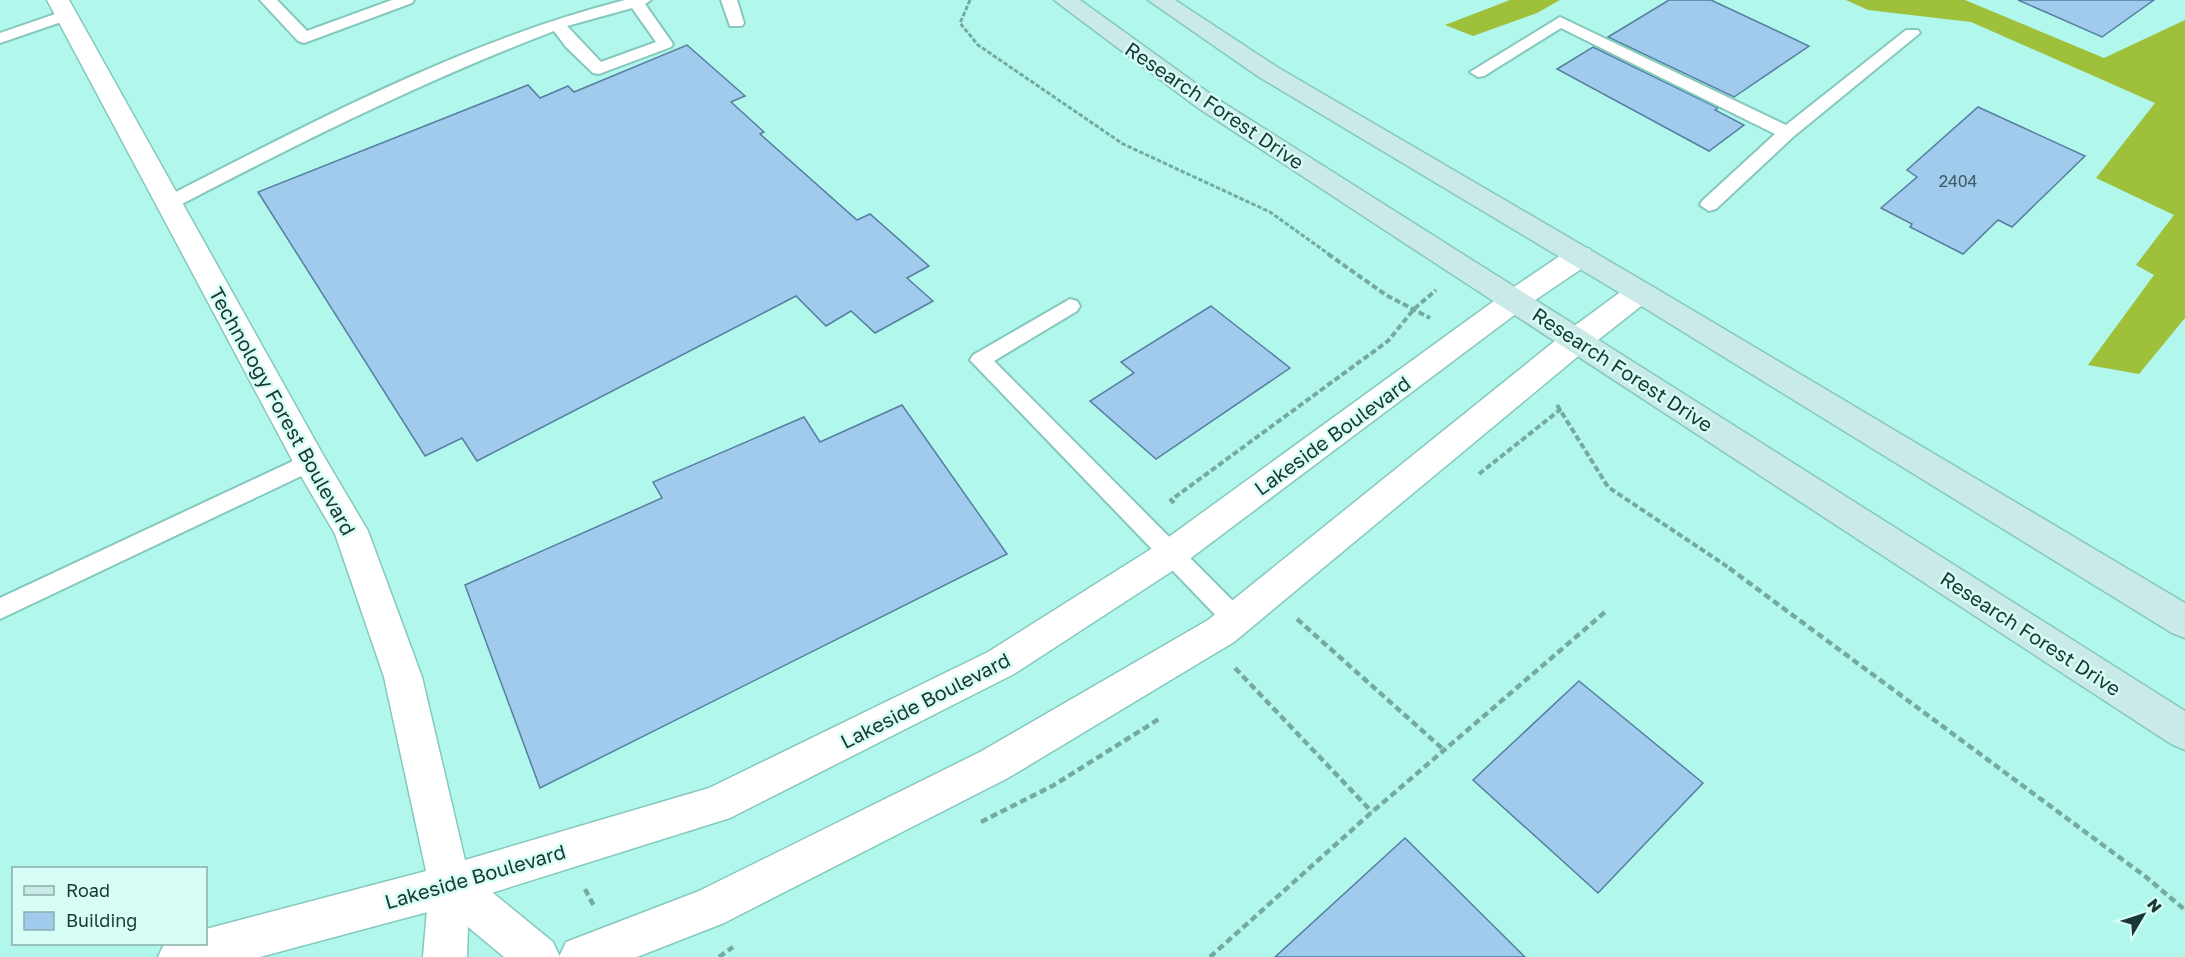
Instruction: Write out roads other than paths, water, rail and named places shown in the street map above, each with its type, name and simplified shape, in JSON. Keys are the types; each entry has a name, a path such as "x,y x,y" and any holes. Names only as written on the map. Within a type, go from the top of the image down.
{"main road":[{"name":"Research Forest Drive","path":"1065,0 1207,103 2185,732"},
{"path":"1159,0 1268,72 1580,256 2185,622"}],"street":[{"name":"Technology Forest Boulevard","path":"62,8 310,462 351,531 403,677 450,885 445,957"},
{"name":"Lakeside Boulevard","path":"180,957 450,885 716,805 1001,663 1171,554 1469,333 1580,256"},
{"path":"581,957 709,908 994,765 1206,640 1235,620 1530,378 1640,292"},
{"path":"450,885 538,957"}],"lane":[{"path":"273,1 304,38 406,0"},
{"path":"729,0 736,22"},
{"path":"169,203 288,142 411,84 603,5 639,1 665,44 599,69 573,45 557,24"},
{"path":"0,38 62,8"},
{"path":"1478,72 1560,22 1786,133"},
{"path":"1709,205 1786,133 1912,33"},
{"path":"1070,306 980,360 1235,620"},
{"path":"0,609 310,462"}]}
